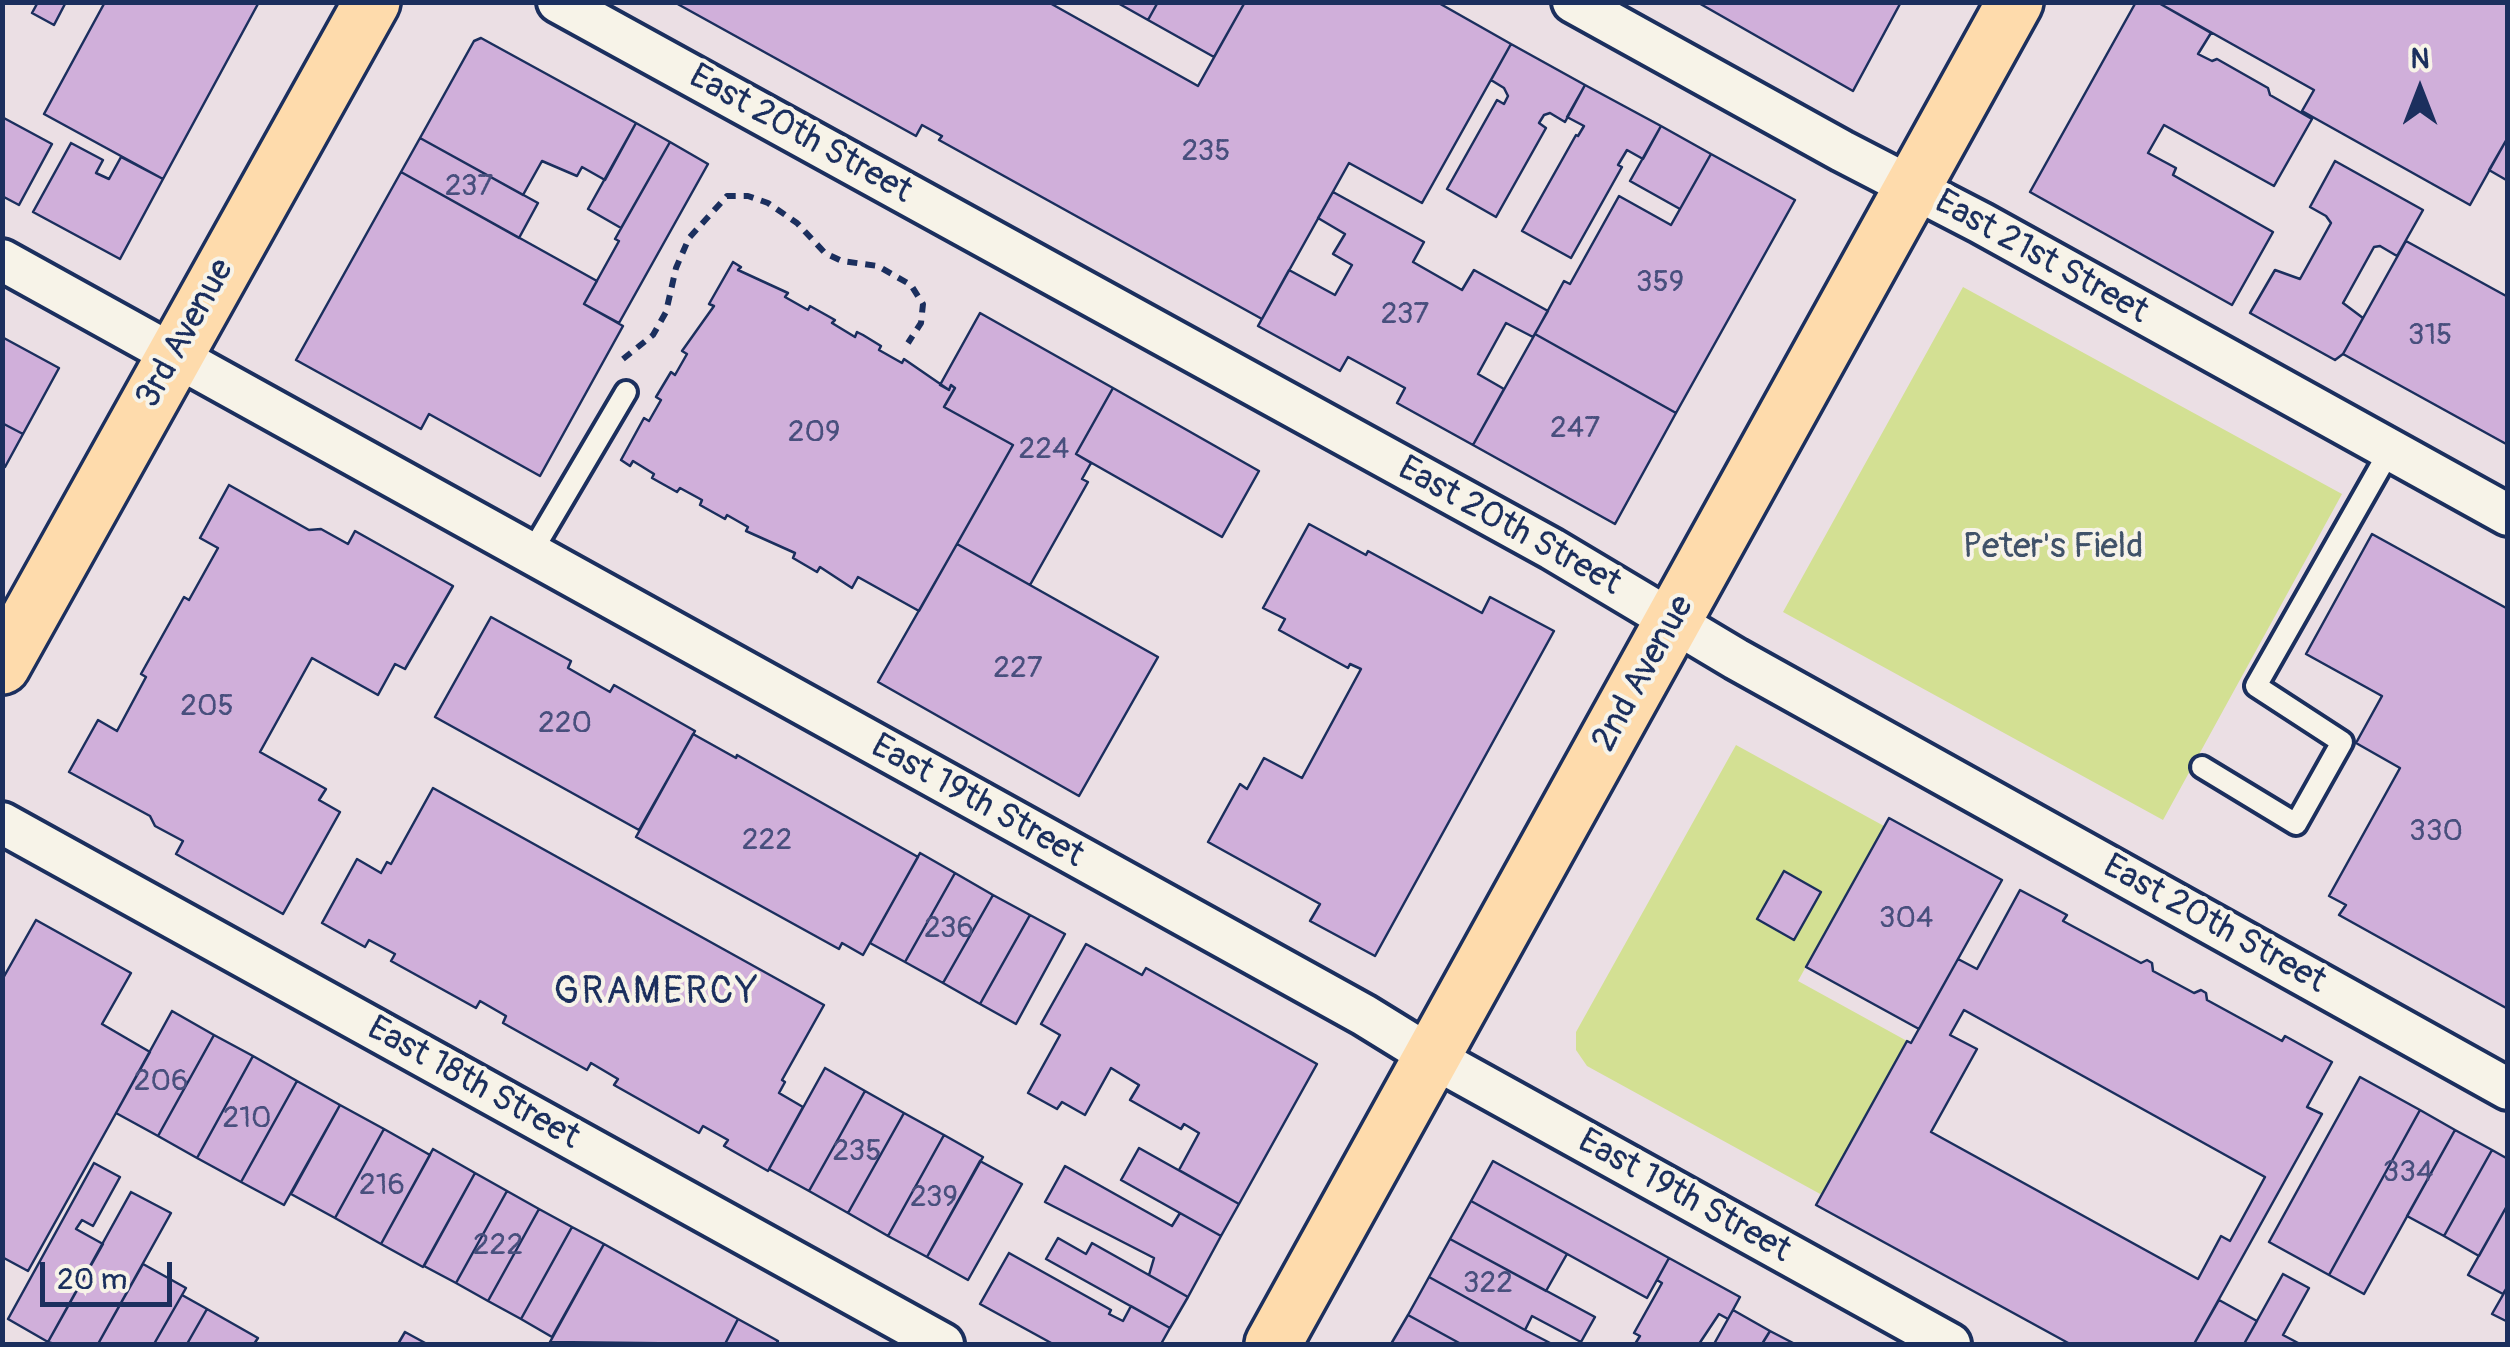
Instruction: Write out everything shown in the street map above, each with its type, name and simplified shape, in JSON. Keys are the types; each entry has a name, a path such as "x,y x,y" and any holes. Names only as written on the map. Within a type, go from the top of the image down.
{"main road":[{"name":"3rd Avenue","path":"2,666 372,2"},
{"name":"2nd Avenue","path":"1273,1344 2015,2"}],"street":[{"name":"East 20th Street","path":"558,2 1534,539 1736,659 2508,1090"},
{"name":"East 21st Street","path":"1573,2 2508,515"},
{"name":"East 19th Street","path":"2,260 1950,1344"},
{"name":"East 18th Street","path":"2,822 943,1344"}],"lane":[{"path":"530,554 626,392"},
{"path":"2202,767 2296,824 2342,742 2256,686 2390,450"}],"path":[{"path":"626,392 618,364 653,335 666,312 676,268 689,238 727,196 748,196 768,204 797,223 825,254 842,261 878,266 912,285 923,304 921,324 908,342"}],"green space":[{"name":"Peter's Field","path":"1963,287 2342,494 2163,820 1783,612"},
{"path":"1736,745 1884,826 1798,981 1907,1041 1822,1195 1587,1066 1576,1050 1576,1032"}],"building":[{"path":"38,2 66,2 54,25 32,13"},
{"path":"105,2 259,2 163,179 44,114"},
{"path":"674,2 1048,2 1198,86 1245,2 1437,2 1511,44 1422,203 1349,163 1262,319 939,140 942,136 922,125 916,136"},
{"path":"1116,2 1158,2 1148,20"},
{"path":"1158,2 1245,2 1214,57 1148,20"},
{"path":"1697,2 1901,2 1853,91"},
{"path":"2136,2 2157,2 2211,33 2198,54 2212,61 2217,59 2268,88 2270,95 2312,119 2274,186 2164,125 2148,153 2176,168 2173,175 2273,232 2232,305 2030,192"},
{"path":"2157,2 2508,2 2508,137 2470,205 2302,111 2314,90"},
{"path":"481,38 636,123 605,180 582,167 577,176 542,161 523,195 420,138 474,41"},
{"path":"1511,44 1585,85 1565,122 1550,113 1544,115 1539,123 1546,128 1496,217 1447,189 1497,100 1504,104 1508,96 1504,88 1491,80"},
{"path":"1585,85 1661,126 1643,159 1627,150 1618,165 1622,167 1571,258 1522,231 1584,126 1567,117"},
{"path":"2,117 52,144 19,205 2,196"},
{"path":"636,123 670,142 621,228 588,209"},
{"path":"1661,126 1711,154 1680,209 1630,181"},
{"path":"2508,137 2508,181 2489,170"},
{"path":"420,138 538,203 519,238 401,172"},
{"path":"670,142 708,164 619,323 584,304 619,241 615,239"},
{"path":"71,143 103,160 96,173 109,179 121,157 163,179 120,259 33,212"},
{"path":"1711,154 1795,200 1676,413 1535,334 1564,281 1570,284 1619,196 1671,225"},
{"path":"2335,161 2423,210 2397,256 2380,246 2374,247 2343,303 2363,318 2343,354 2335,360 2250,313 2275,270 2300,279 2331,223 2310,207"},
{"path":"401,172 597,281 584,304 623,326 540,476 429,414 421,429 296,360"},
{"path":"1333,192 1424,242 1413,262 1462,290 1474,270 1548,311 1533,337 1506,323 1478,374 1504,389 1473,445 1397,403 1405,388 1348,357 1340,371 1258,326 1289,270 1335,295 1352,265 1333,254 1345,234 1318,218"},
{"path":"2406,241 2508,297 2508,445 2343,354"},
{"path":"733,262 741,267 738,270 788,293 785,297 835,320 832,323 855,337 857,332 863,335 881,346 879,350 902,363 904,359 949,390 951,385 955,388 944,407 1013,445 919,611 858,577 852,588 820,567 817,572 793,558 795,553 746,531 748,527 727,515 725,519 700,505 702,500 680,488 677,492 652,478 654,474 633,461 630,466 621,460 644,418 649,421 661,400 656,397 687,354 682,351 714,306 709,304"},
{"path":"980,313 1113,388 1076,454 1091,463 1082,479 1088,482 1030,585 957,544 1013,445 944,407 955,388 951,385 949,390 940,385"},
{"path":"1535,334 1676,413 1615,524 1473,445"},
{"path":"2,337 59,368 23,434 2,423"},
{"path":"1113,388 1259,471 1222,537 1076,454"},
{"path":"2,423 23,434 5,467 2,466"},
{"path":"229,485 309,530 321,529 348,544 355,531 453,586 405,669 395,664 378,695 312,658 260,752 326,789 319,800 340,812 283,914 176,854 183,841 155,826 150,816 69,772 98,720 117,731 146,677 141,674 184,597 189,600 218,548 200,538"},
{"path":"1309,524 1482,613 1490,597 1554,631 1375,956 1310,921 1320,904 1208,842 1240,784 1247,789 1264,758 1302,778 1361,669 1350,664 1348,668 1279,630 1285,619 1263,608"},
{"path":"2372,534 2508,609 2508,1009 2339,915 2346,905 2329,896 2400,768 2356,743 2382,696 2306,654"},
{"path":"957,544 1158,657 1079,796 878,682"},
{"path":"491,617 571,661 568,668 610,692 614,685 695,731 639,830 435,717"},
{"path":"693,734 918,857 863,955 842,943 839,949 636,837"},
{"path":"433,788 824,1005 782,1080 785,1082 779,1093 803,1107 768,1171 724,1146 728,1140 703,1126 699,1133 614,1085 618,1079 591,1063 587,1070 503,1023 506,1016 480,1001 476,1008 391,961 395,954 369,940 365,947 322,923 357,859 381,873 387,862 391,864"},
{"path":"1889,818 2002,880 1919,1029 1806,967"},
{"path":"920,853 955,873 905,962 870,943"},
{"path":"1784,871 1821,892 1794,940 1757,919"},
{"path":"955,873 993,895 943,983 905,962"},
{"path":"2020,890 2067,915 2063,921 2141,963 2152,963 2153,971 2194,993 2201,990 2207,1000 2282,1041 2285,1036 2332,1062 2307,1107 2322,1114 2194,1344 2070,1344 1816,1205 1907,1041 1911,1043 1958,959 1977,969","holes":["1964,1010 2265,1177 2230,1241 2221,1236 2198,1279 1931,1132 1977,1049 1950,1035"]},
{"path":"993,895 1030,915 980,1004 943,983"},
{"path":"1030,915 1065,934 1016,1024 980,1004"},
{"path":"36,920 131,973 102,1024 150,1052 28,1271 2,1257 2,980"},
{"path":"1086,944 1142,975 1146,968 1317,1064 1239,1204 1179,1170 1199,1133 1184,1124 1181,1129 1130,1100 1139,1085 1111,1068 1085,1115 1062,1102 1057,1109 1028,1093 1060,1035 1041,1024"},
{"path":"172,1011 214,1035 158,1136 116,1113"},
{"path":"214,1035 253,1056 197,1158 158,1136"},
{"path":"253,1056 297,1081 241,1182 197,1158"},
{"path":"825,1068 865,1091 809,1191 769,1169"},
{"path":"2360,1077 2420,1110 2329,1275 2269,1242"},
{"path":"297,1081 340,1105 284,1205 241,1182"},
{"path":"865,1091 904,1113 848,1213 809,1191"},
{"path":"340,1105 384,1129 335,1218 291,1194"},
{"path":"2420,1110 2455,1130 2364,1294 2329,1275"},
{"path":"904,1113 944,1135 888,1236 848,1213"},
{"path":"384,1129 430,1155 381,1244 335,1218"},
{"path":"2455,1130 2492,1150 2444,1236 2407,1216"},
{"path":"944,1135 983,1157 927,1257 888,1236"},
{"path":"1139,1148 1239,1204 1221,1236 1121,1180"},
{"path":"433,1149 475,1173 423,1267 381,1244"},
{"path":"2492,1150 2508,1159 2508,1204 2479,1256 2444,1236"},
{"path":"980,1161 1022,1184 968,1280 927,1257"},
{"path":"1493,1161 1669,1258 1647,1298 1471,1201"},
{"path":"94,1163 120,1177 93,1226 82,1220 76,1229 103,1244 48,1342 8,1319"},
{"path":"1065,1166 1172,1226 1180,1213 1221,1236 1188,1297 1149,1275 1154,1258 1045,1202"},
{"path":"475,1173 507,1191 456,1283 424,1266"},
{"path":"507,1191 539,1209 488,1301 456,1283"},
{"path":"131,1192 171,1213 98,1344 48,1342"},
{"path":"1471,1201 1567,1254 1546,1291 1450,1239"},
{"path":"2508,1204 2508,1286 2503,1294 2468,1275"},
{"path":"539,1209 572,1227 521,1319 488,1301"},
{"path":"572,1227 604,1244 552,1337 521,1319"},
{"path":"1058,1238 1086,1254 1092,1243 1188,1297 1170,1328 1046,1259"},
{"path":"1450,1239 1595,1317 1581,1342 1532,1316 1525,1330 1429,1277"},
{"path":"604,1244 738,1319 725,1344 550,1342"},
{"path":"1009,1253 1111,1310 1109,1314 1123,1321 1131,1306 1170,1328 1161,1344 1053,1344 980,1304"},
{"path":"1669,1258 1740,1297 1728,1319 1719,1314 1699,1344 1635,1344 1640,1336 1634,1333 1662,1283 1657,1280"},
{"path":"143,1264 186,1288 154,1344 98,1344"},
{"path":"2283,1274 2309,1288 2283,1335 2300,1344 2244,1344"},
{"path":"1429,1277 1552,1344 1461,1344 1408,1315"},
{"path":"2508,1286 2508,1322 2492,1314"},
{"path":"182,1295 207,1309 187,1344 154,1344"},
{"path":"2219,1300 2257,1321 2244,1344 2194,1344"},
{"path":"207,1309 258,1338 254,1344 187,1344"},
{"path":"1733,1310 1770,1331 1762,1344 1714,1344"},
{"path":"1408,1315 1461,1344 1391,1344"},
{"path":"738,1319 778,1341 725,1344"},
{"path":"1770,1331 1795,1344 1762,1344"},
{"path":"405,1332 427,1344 398,1344"}],"district":[{"name":"GRAMERCY","path":"657,993"}]}
